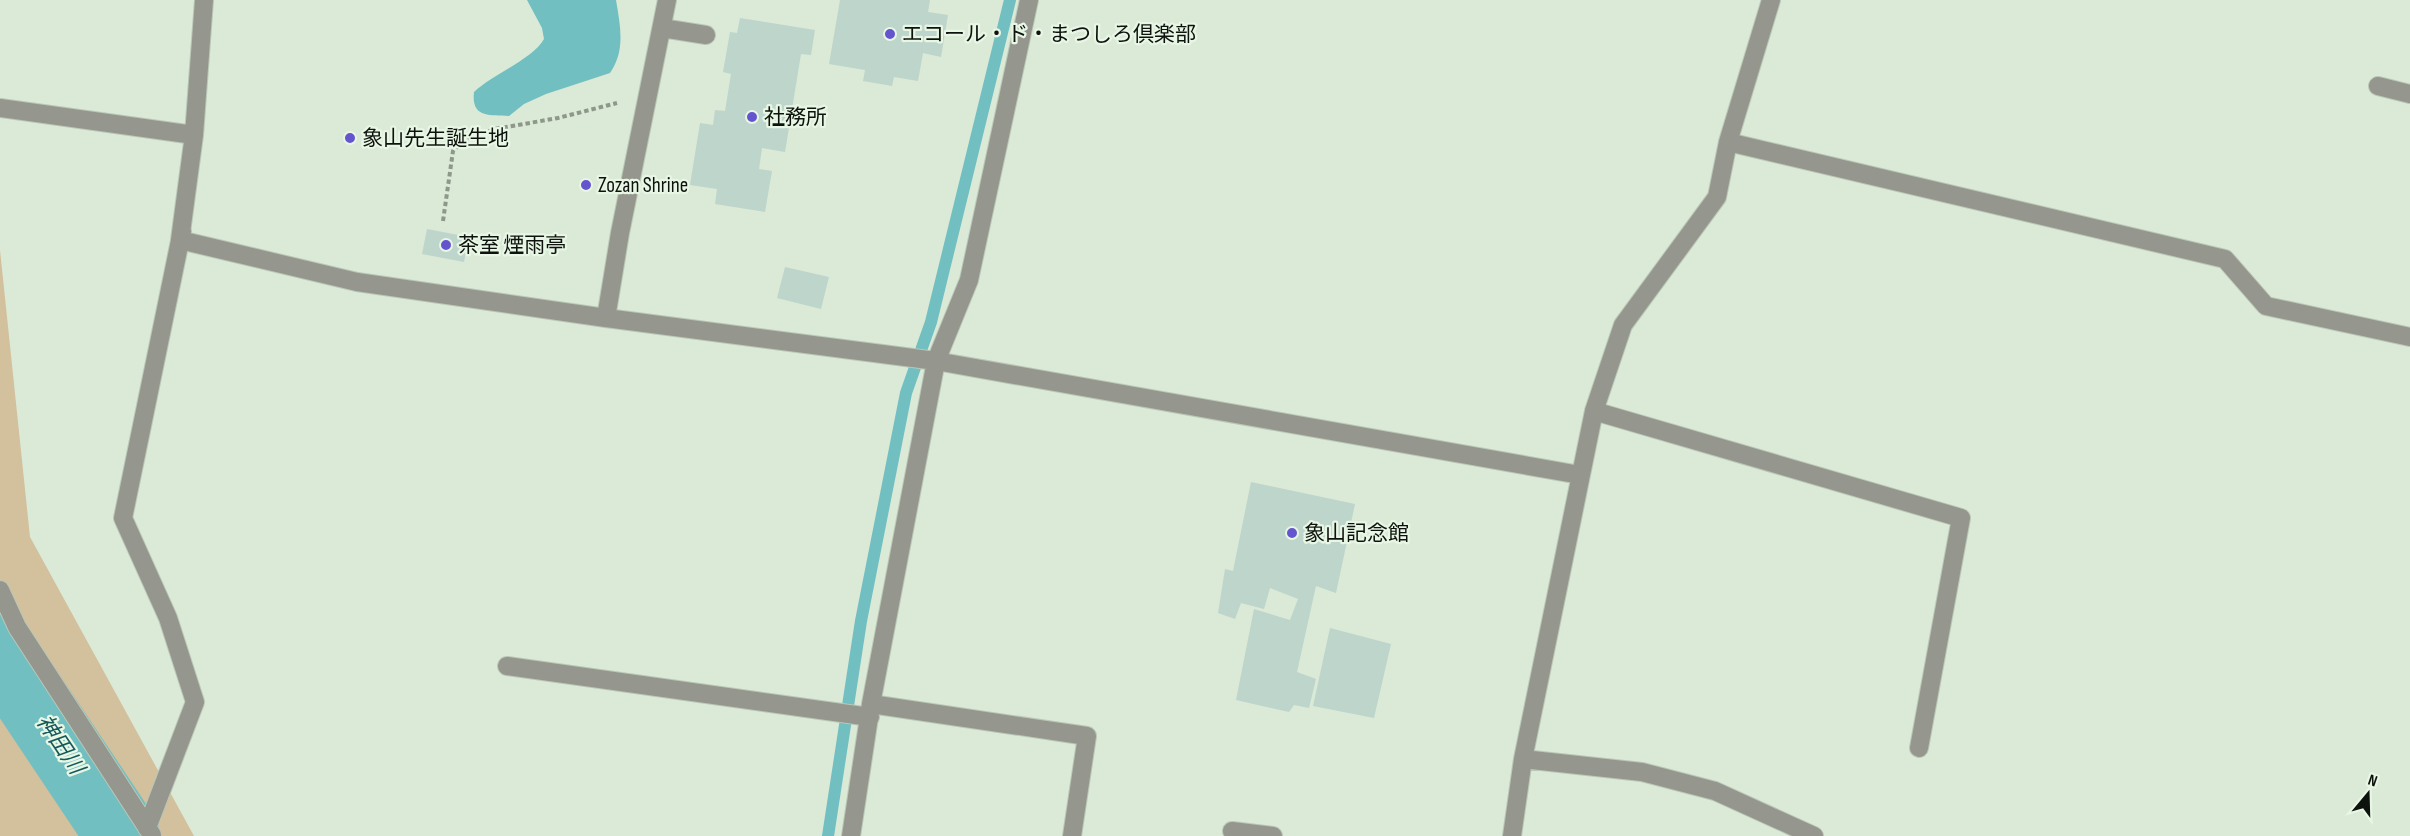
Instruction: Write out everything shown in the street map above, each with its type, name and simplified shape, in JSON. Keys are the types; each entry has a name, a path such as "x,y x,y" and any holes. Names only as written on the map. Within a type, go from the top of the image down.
{"street":[{"path":"150,832 195,702 168,618 123,518 183,226 194,135 204,0"},
{"path":"606,318 620,233 667,0"},
{"path":"851,836 870,710 936,361 969,280 1029,0"},
{"path":"1512,836 1523,759 1594,411 1623,325 1717,197 1728,142 1772,0"},
{"path":"662,28 706,35"},
{"path":"2378,86 2410,94"},
{"path":"0,108 194,135"},
{"path":"1728,142 2225,260 2266,306 2410,337"},
{"path":"183,226 180,240 357,282 606,318 936,361 1580,475"},
{"path":"1594,411 1960,518 1919,748"},
{"path":"0,590 17,627 150,832"},
{"path":"507,666 1087,736 1072,836"},
{"path":"1523,759 1642,772 1715,791 1814,836"},
{"path":"1232,831 1273,836"}],"path":[{"path":"442,221 453,152 466,139 495,129 558,118 600,106 647,98"}],"shaded area":[{"path":"0,250 30,537 194,836 0,836"}],"water":[{"path":"527,0 616,0 620,46 615,64 610,73 546,94 524,104 509,116 488,115 478,111 475,107 474,92 522,60 544,39 542,28"}],"building":[{"name":"エコール・ド・まつしろ倶楽部","path":"840,0 930,0 928,12 948,15 941,57 923,53 918,81 894,77 892,86 863,81 865,70 829,64"},
{"name":"社務所","path":"740,18 815,30 811,55 801,54 785,152 762,148 759,169 772,171 765,212 715,204 717,189 690,185 700,123 713,125 715,110 725,111 731,74 723,72 730,32 737,33"},
{"name":"茶室 煙雨亭","path":"427,229 469,237 464,262 422,254"},
{"path":"785,267 829,277 821,309 777,298"},
{"path":"1251,482 1355,504 1336,593 1316,586 1297,672 1316,679 1309,708 1294,705 1289,712 1236,700 1254,609 1290,620 1298,599 1270,588 1264,609 1241,603 1235,619 1218,613 1225,569 1233,571"},
{"path":"1330,628 1391,644 1374,718 1313,706"}],"waterway":[{"path":"828,836 861,621 906,393 931,322 1010,0"},
{"name":"神田川","path":"0,652 123,836"}],"place":[{"name":"エコール・ド・まつしろ倶楽部","path":"890,34"},
{"name":"社務所","path":"752,117"},
{"name":"象山先生誕生地","path":"350,138"},
{"name":"Zozan Shrine","path":"586,185"},
{"name":"茶室 煙雨亭","path":"446,245"},
{"name":"象山記念館","path":"1292,533"}]}
